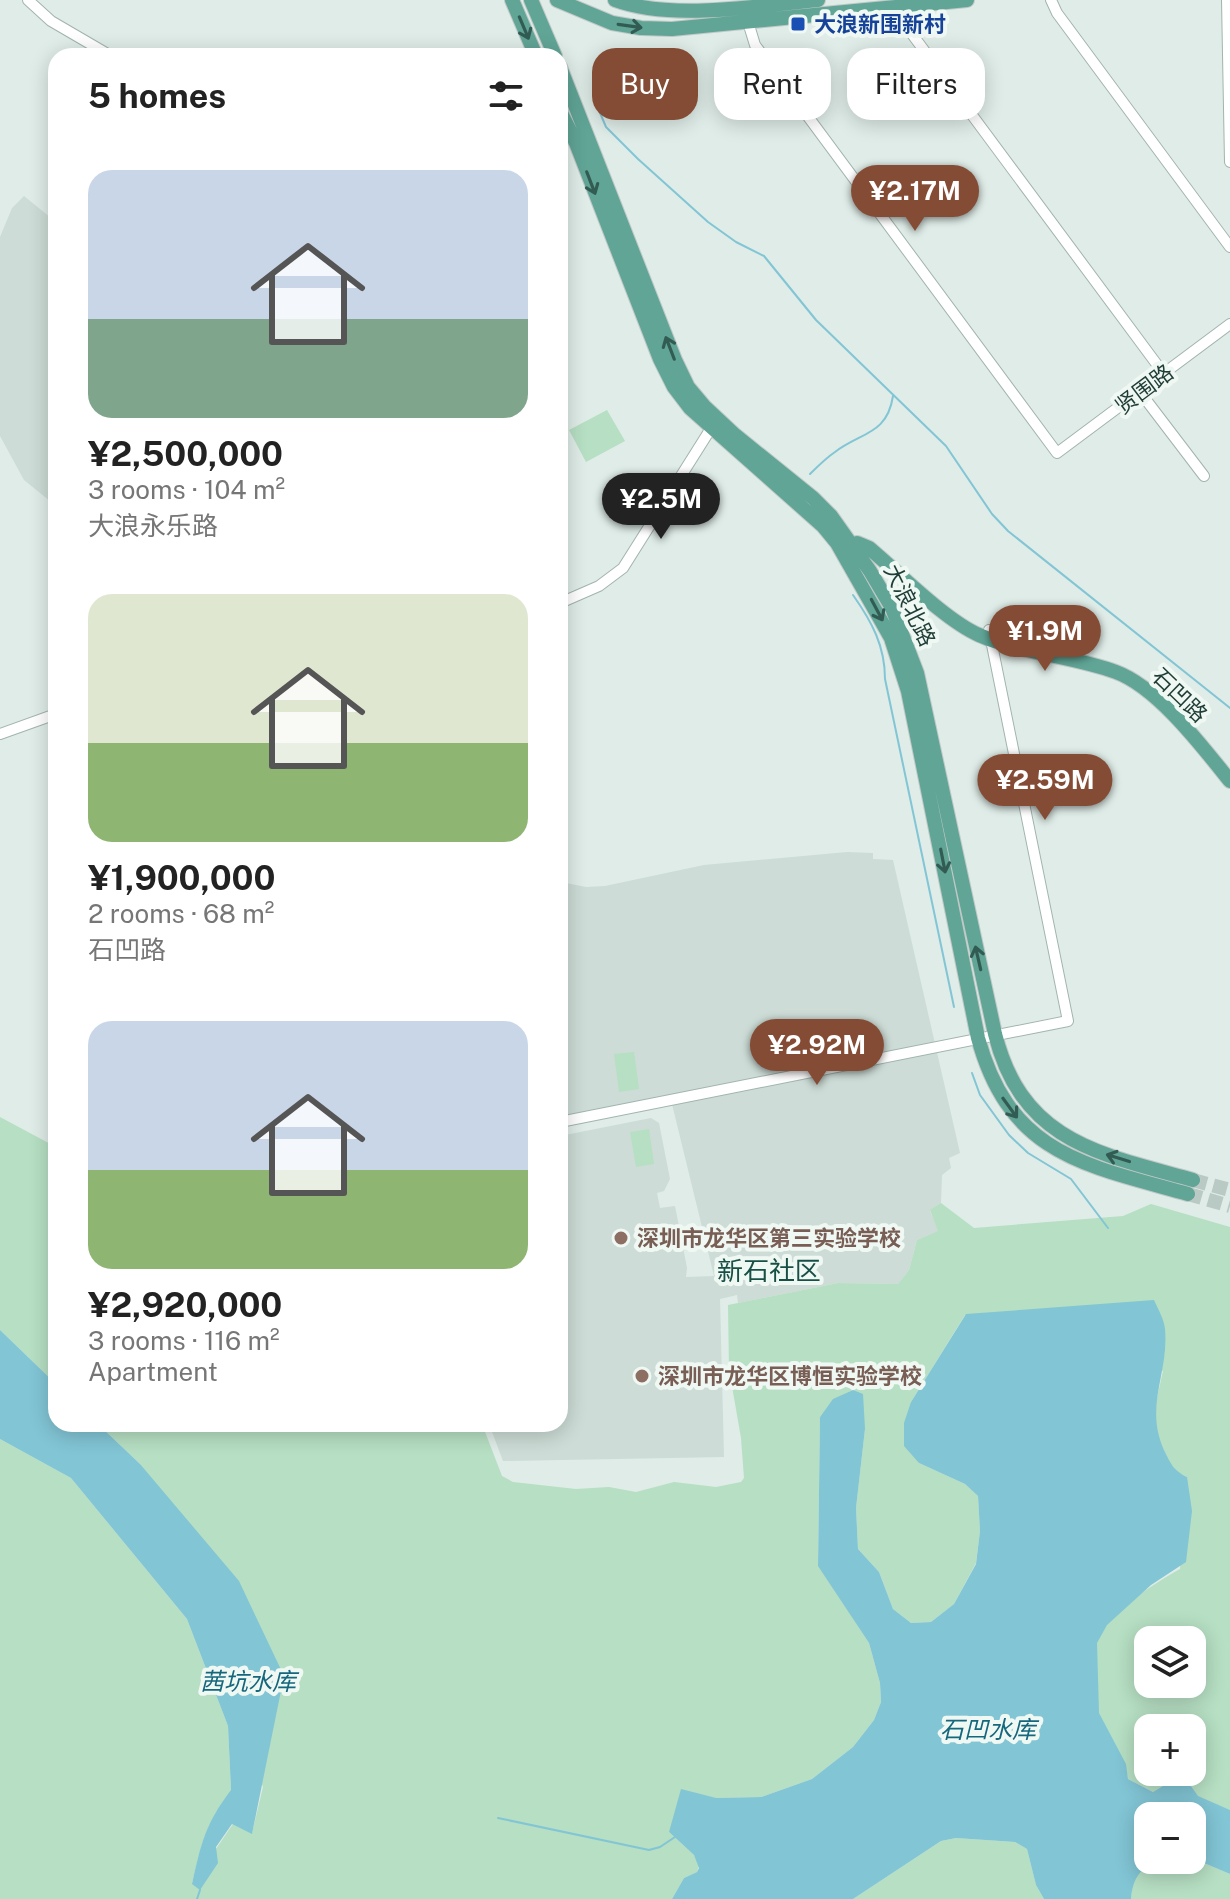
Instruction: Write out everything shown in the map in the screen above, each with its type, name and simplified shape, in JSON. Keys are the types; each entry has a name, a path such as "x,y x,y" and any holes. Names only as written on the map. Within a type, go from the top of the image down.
{"main road":[{"path":"512,0 533,48"},
{"path":"531,0 552,48"},
{"path":"557,0 612,23 672,29 967,0"},
{"path":"615,0 657,10 687,11 818,0"},
{"name":"大浪北路","path":"568,87 678,368 692,392 715,422 823,526 851,565 891,638 908,691 978,1038 996,1088 1014,1116 1041,1141 1084,1163 1191,1187 1074,1142 1043,1120 1023,1099 1008,1074 995,1034 917,673 892,608 853,545 813,498 715,422 690,408 667,373 568,127"},
{"name":"石凹路","path":"853,545 863,544 980,636 990,634 1135,671 1163,693 1230,768"},
{"name":"石凹路","path":"990,634 1136,681 1164,705 1230,781"}],"street":[{"path":"28,0 51,21 97,48"},
{"path":"1051,0 1057,13 1230,247"},
{"path":"1227,0 1230,162"},
{"path":"898,8 904,23 1164,374"},
{"name":"贤围路","path":"748,22 755,45 1057,453 1230,324"},
{"path":"1140,392 1204,476"},
{"path":"568,600 599,586 623,568 715,422"},
{"path":"568,1120 1068,1021 990,634"},
{"path":"0,734 48,717"}],"shaded area":[{"path":"24,196 48,216 48,500 24,480 0,436 0,237 12,208"},
{"path":"847,852 873,853 873,859 893,860 960,1153 949,1158 951,1168 942,1175 941,1203 930,1211 939,1231 917,1240 909,1270 898,1284 838,1283 738,1303 737,1295 720,1299 724,1457 503,1461 492,1432 568,1432 568,1134 651,1118 659,1123 670,1179 664,1191 657,1193 660,1208 675,1206 686,1277 714,1276 671,1100 568,1120 568,883 605,886 704,865"}],"green space":[{"path":"607,410 625,441 586,462 569,430"},
{"path":"634,1052 639,1089 619,1092 614,1054"},
{"path":"0,1117 48,1143 48,1376 0,1330"},
{"path":"649,1129 654,1164 636,1167 630,1132"},
{"path":"941,1203 974,1228 1123,1216 1151,1204 1230,1227 1230,1810 1171,1786 1206,1786 1206,1714 1134,1714 1134,1782 1128,1779 1124,1762 1098,1708 1096,1651 1102,1631 1132,1600 1180,1569 1187,1477 1173,1470 1157,1435 1154,1411 1163,1371 965,1315 911,1402 919,1463 965,1484 978,1496 980,1531 976,1563 954,1604 931,1622 911,1623 893,1609 879,1572 858,1549 856,1508 865,1429 853,1390 833,1400 820,1417 818,1565 869,1643 880,1683 881,1702 874,1720 853,1747 812,1779 761,1797 716,1798 669,1832 700,1863 697,1872 684,1878 672,1899 0,1899 0,1439 71,1478 187,1619 228,1726 231,1791 210,1824 192,1884 233,1824 252,1833 263,1787 140,1464 106,1432 485,1432 502,1476 513,1482 576,1489 609,1487 636,1492 674,1482 716,1487 741,1482 744,1478 741,1438 729,1369 728,1305 838,1283 898,1284 909,1270 917,1240 938,1231 930,1210"},
{"path":"1141,1786 1163,1786 1153,1792"},
{"path":"956,1838 1015,1842 1027,1849 1036,1885 1044,1899 853,1899 941,1841"},
{"path":"1206,1864 1230,1874 1230,1899 1131,1899 1137,1874 1206,1874"}],"water":[{"name":"石凹水库","path":"1154,1300 1165,1329 1156,1419 1164,1450 1175,1469 1187,1477 1192,1511 1186,1562 1151,1585 1107,1625 1097,1643 1099,1713 1134,1786 1153,1792 1163,1786 1191,1786 1198,1796 1230,1810 1230,1874 1206,1864 1206,1802 1134,1802 1134,1874 1139,1874 1131,1899 1044,1899 1036,1885 1027,1849 1015,1842 956,1838 941,1841 853,1899 672,1899 684,1878 699,1868 694,1855 669,1832 681,1789 716,1798 761,1797 812,1779 853,1747 874,1720 881,1702 880,1683 869,1643 818,1566 820,1417 833,1399 853,1390 863,1394 865,1429 856,1508 858,1549 879,1572 893,1609 911,1623 931,1622 954,1604 976,1564 980,1531 978,1496 965,1484 919,1463 904,1446 904,1423 911,1402 966,1314"},
{"name":"茜坑水库","path":"0,1330 48,1376 48,1432 106,1432 140,1464 239,1581 284,1676 252,1834 232,1824 216,1847 218,1863 200,1890 192,1884 201,1846 215,1813 231,1790 228,1726 187,1619 71,1478 0,1439"}],"waterway":[{"path":"603,120 606,127 638,159 708,222 736,242 764,256 816,320 946,446 992,514 1008,531 1230,708"},
{"path":"810,474 832,454 879,426 890,409 893,396"},
{"path":"853,595 871,625 883,656 885,679 954,1007"},
{"path":"972,1073 980,1095 1009,1135 1028,1153 1071,1179 1108,1228"},
{"path":"498,1818 649,1850 675,1837"},
{"path":"197,1899 200,1890"}],"tunnel":[{"path":"1193,1180 1230,1190"},
{"path":"1188,1194 1230,1206"}],"place":[{"name":"大浪新围新村","path":"798,24"},
{"name":"深圳市龙华区第三实验学校","path":"621,1238"},
{"name":"深圳市龙华区博恒实验学校","path":"642,1376"}],"district":[{"name":"新石社区","path":"769,1270"}]}
